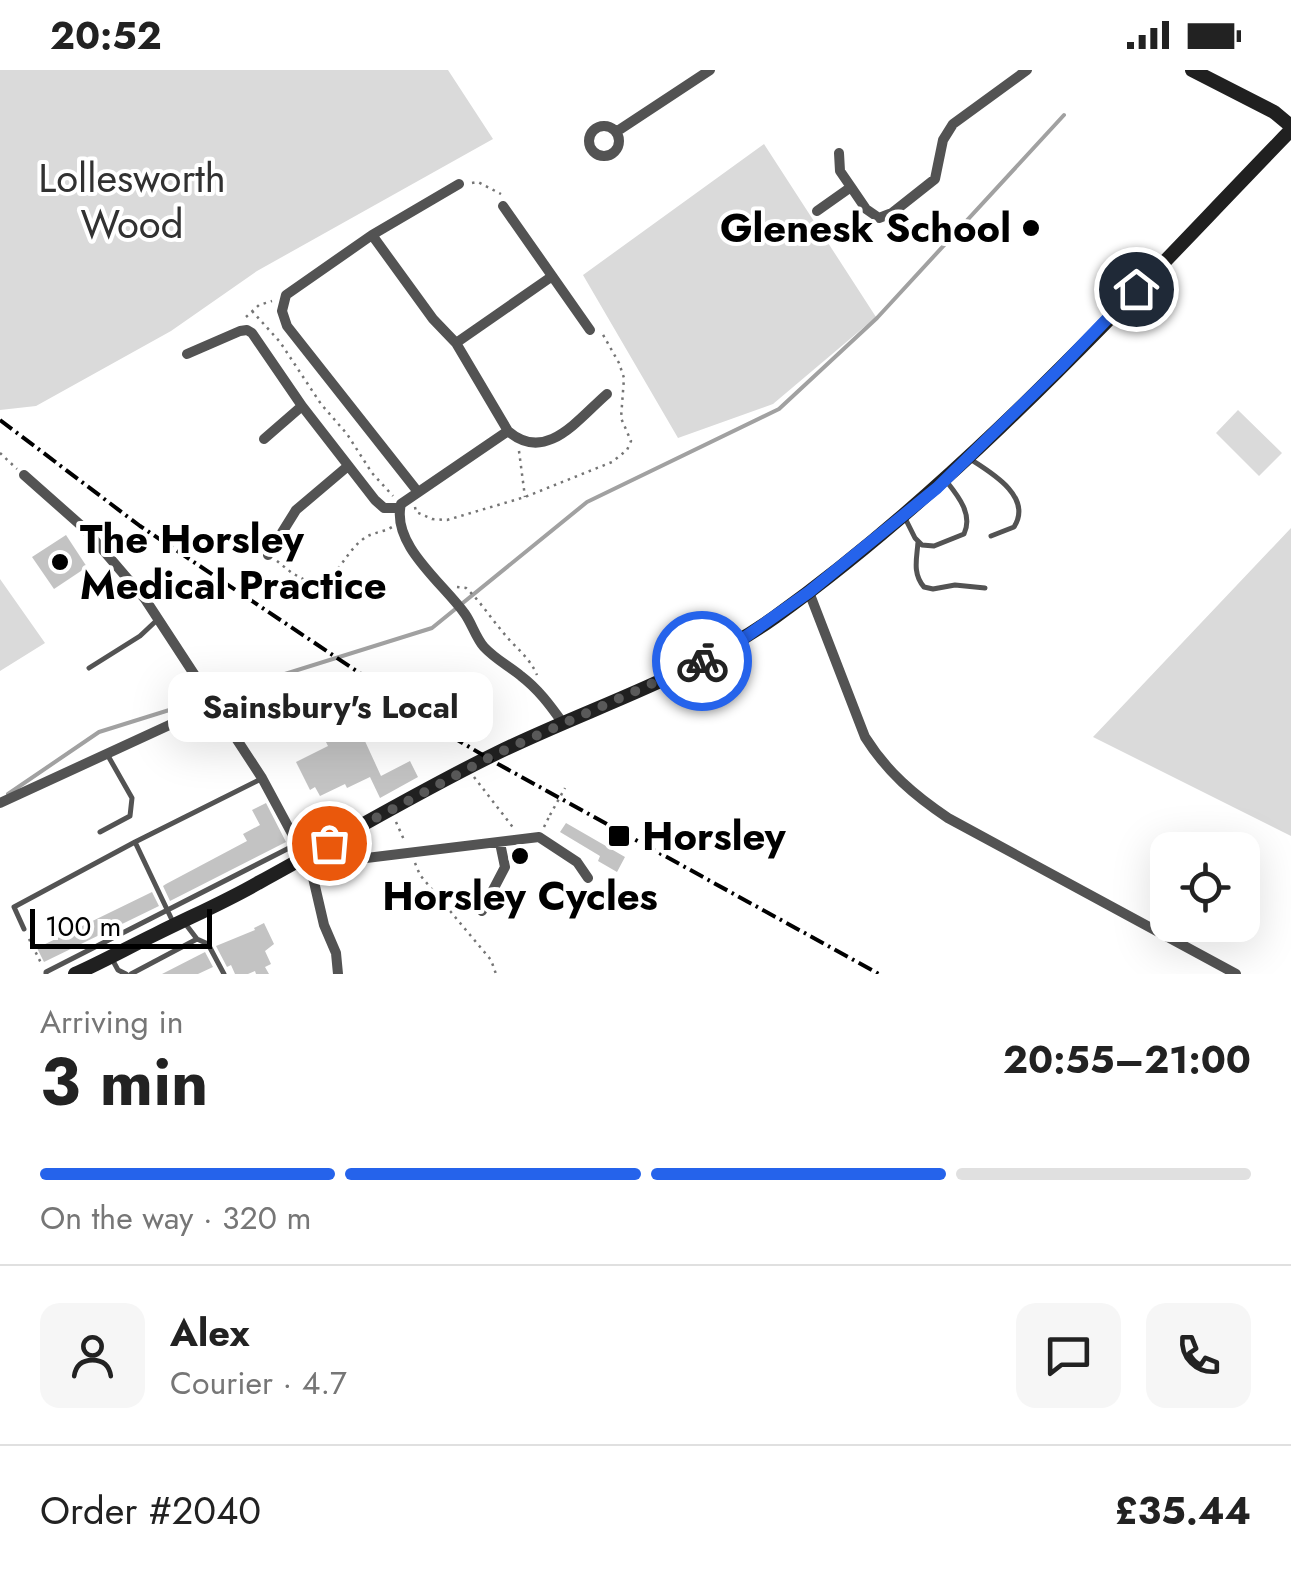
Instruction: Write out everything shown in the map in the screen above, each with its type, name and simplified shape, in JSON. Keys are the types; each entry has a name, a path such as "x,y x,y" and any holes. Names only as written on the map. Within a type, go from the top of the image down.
{"main road":[{"path":"83,972 253,886 466,768 734,645 809,592 904,515 1059,369 1291,128 1274,112 1192,70"}],"street":[{"path":"616,132 710,70"},
{"path":"839,153 840,171 872,215 879,218 892,213 935,180 949,129 1027,70"},
{"path":"459,184 372,236 286,295 282,310 287,326 406,502 407,543 464,613 482,645 524,678 562,722"},
{"path":"816,210 851,186"},
{"path":"503,206 590,330"},
{"path":"372,236 433,320 456,343 513,435 535,444 558,438 607,394"},
{"path":"456,343 550,277"},
{"path":"187,354 246,330 257,337 302,406 384,508 406,502 513,435"},
{"path":"264,439 302,406"},
{"path":"268,555 296,510 348,466"},
{"path":"20,478 61,516 85,530 145,599 215,704 262,778 303,855 336,953 338,974"},
{"path":"809,592 865,737 908,790 948,818 1236,974"},
{"path":"0,804 215,704"},
{"path":"303,855 338,863 539,837 577,862 588,878"},
{"path":"329,843 338,863"},
{"path":"482,910 505,867 500,843"}],"lane":[{"path":"968,458 1008,486 1018,509 1020,517 1014,528 991,536"},
{"path":"918,542 934,546 967,531 964,504 945,480"},
{"path":"904,515 918,542 916,576 924,587 985,588"},
{"path":"89,668 158,620"},
{"path":"100,832 131,812 132,798 108,754"},
{"path":"24,928 14,907 262,778"},
{"path":"135,842 168,910 208,944 224,974"},
{"path":"46,973 168,910 303,855"},
{"path":"111,956 118,970 128,974 197,938"}],"path":[{"path":"230,334 259,305 284,301"},
{"path":"252,310 280,342 320,404 348,434 372,473 416,512 432,519 446,520 525,497 612,462 627,450 631,441 620,418 624,378 609,346"},
{"path":"513,435 525,497"},
{"path":"0,453 20,478"},
{"path":"268,555 316,586 330,580 361,540 372,532 388,531 406,502"},
{"path":"468,589 500,630 522,650 539,679"},
{"path":"466,768 522,839"},
{"path":"539,837 565,788"},
{"path":"390,808 420,875 491,960 496,974"},
{"path":"24,928 46,973"}],"green space":[{"name":"Lollesworth Wood","path":"0,70 448,70 493,139 257,271 171,331 36,406 0,410"},
{"path":"764,144 876,317 773,404 678,438 583,275"},
{"path":"1238,410 1282,453 1259,476 1216,433"},
{"path":"1291,528 1291,836 1093,737"},
{"path":"0,579 45,643 0,671"}],"building":[{"name":"The Horsley Medical Practice","path":"66,535 87,567 54,589 32,557"},
{"path":"361,721 368,737 364,739 381,776 410,761 418,777 380,798 370,777 320,796 315,787 310,790 296,762 328,746 323,736"},
{"path":"266,803 286,842 170,901 163,886 247,841 243,834 260,825 252,810"},
{"path":"566,823 625,857 617,872 598,861 600,856 560,832"},
{"path":"152,892 159,906 44,962 37,948"},
{"path":"264,923 274,944 265,951 271,964 265,967 269,974 235,974 216,946"},
{"path":"205,952 213,967 198,974 162,974"}],"waterway":[{"path":"8,794 99,732 432,628 587,502 779,409 877,318 1064,115"}],"railway":[{"path":"0,420 140,526 427,722 879,974"}],"way so far":[{"path":"329,843 496,754 702,661"}],"place":[{"name":"Glenesk School","path":"1031,228"},
{"name":"The Horsley Medical Practice","path":"60,562"},
{"name":"Horsley","path":"619,836"},
{"name":"Sainsbury's Local","path":"329,843"},
{"name":"Horsley Cycles","path":"520,856"}],"route":[{"path":"702,661 772,620 937,488 1136,289"}]}
